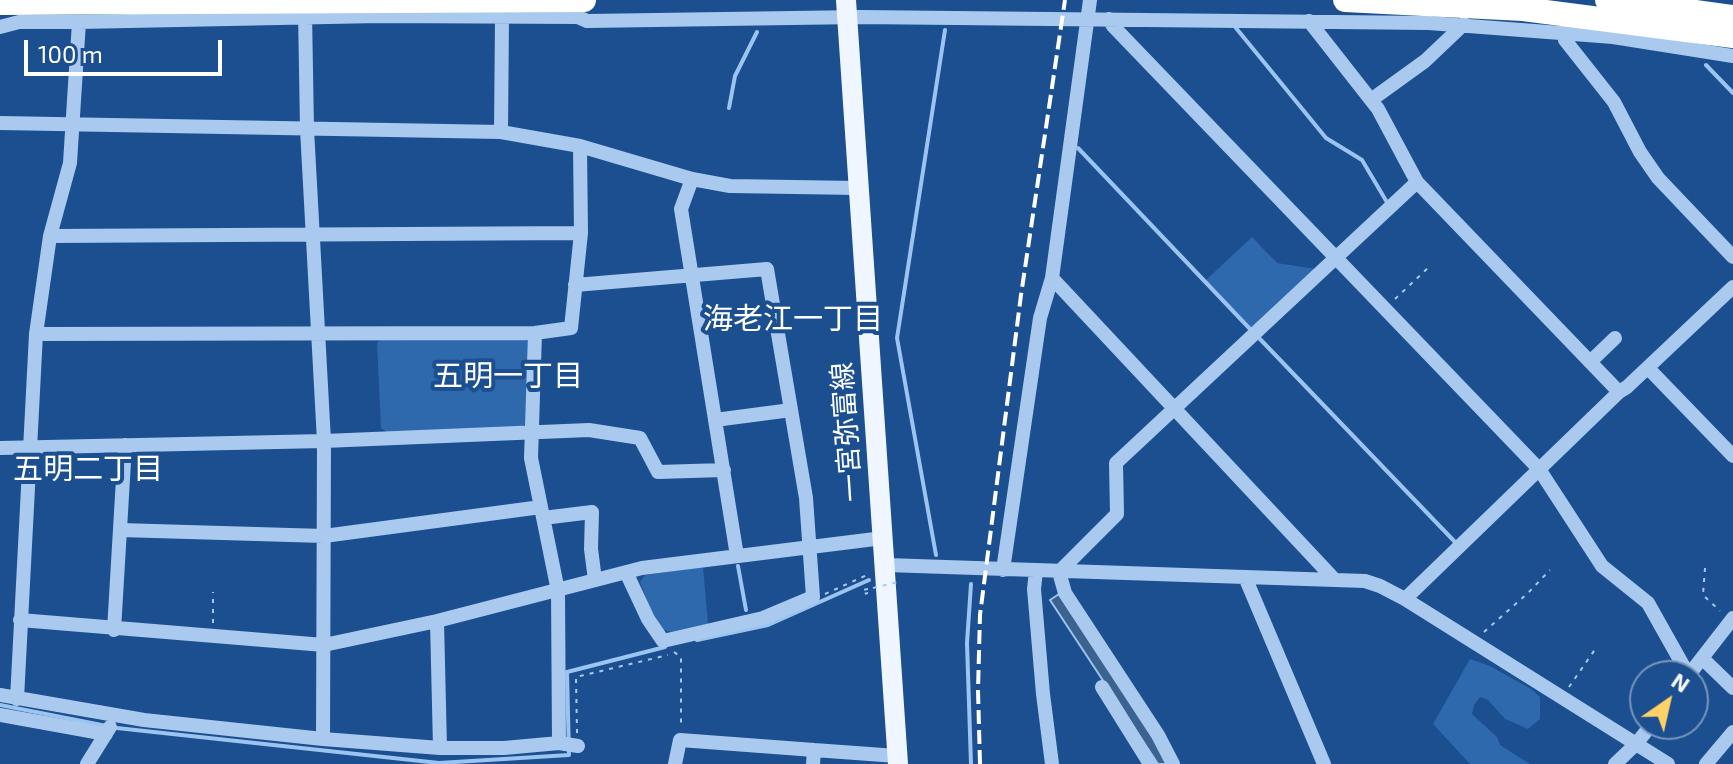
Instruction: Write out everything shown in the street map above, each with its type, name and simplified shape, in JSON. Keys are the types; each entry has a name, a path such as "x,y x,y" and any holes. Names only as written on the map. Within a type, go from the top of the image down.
{"highway":[{"path":"1345,0 1523,9 1733,36"},
{"path":"1607,0 1733,17"},
{"path":"0,3 585,7"}],"main road":[{"name":"一宮弥富線","path":"847,9 883,538 881,569 897,760"}],"street":[{"path":"46,0 47,22"},
{"path":"305,0 307,129 324,441 323,739"},
{"path":"1003,570 1040,318 1052,278 1090,0"},
{"path":"0,27 19,22 578,17 585,7 847,9 1089,19 1464,24 1564,31 1733,56"},
{"path":"501,132 502,17"},
{"path":"1109,19 1539,469 1602,566 1648,603 1679,660"},
{"path":"1309,21 1371,100 1399,145 1417,182 1619,392"},
{"path":"17,699 36,334 50,236 70,163 79,22"},
{"path":"1371,100 1425,61 1464,24"},
{"path":"1564,31 1565,40 1614,102 1640,152 1658,178 1733,257"},
{"path":"0,123 501,132 580,146 692,179 730,186 857,188"},
{"path":"36,334 318,331 535,333 571,328 581,233 580,146"},
{"path":"692,179 681,209 737,556"},
{"path":"1059,572 1117,514 1116,463 1417,182"},
{"path":"50,236 581,233"},
{"path":"575,285 767,269 806,498 813,597 763,618 663,641 648,619 626,572"},
{"path":"1052,278 1334,579"},
{"path":"1405,599 1619,392 1733,287"},
{"path":"0,715 440,748 567,745 558,591 531,458 535,333"},
{"path":"1590,362 1615,338"},
{"path":"1648,368 1733,456"},
{"path":"715,420 791,410"},
{"path":"0,448 324,441 589,430 640,438 658,472 724,470"},
{"path":"114,630 125,445"},
{"path":"120,530 324,536 542,512 592,512 591,549 595,580"},
{"path":"20,620 324,645 437,621 642,568 883,538"},
{"path":"881,569 1365,581 1405,599 1668,764"},
{"path":"1036,571 1036,619 1052,764"},
{"path":"1059,572 1065,593 1150,764"},
{"path":"1245,577 1324,764"},
{"path":"1732,619 1702,658 1733,688"},
{"path":"437,621 440,748"},
{"path":"1114,691 1173,764"},
{"path":"0,695 110,725"},
{"path":"87,764 110,725"},
{"path":"1706,764 1733,732"},
{"path":"675,764 680,740 814,757 897,760"},
{"path":"1615,764 1639,740"}],"path":[{"path":"1385,308 1429,267"},
{"path":"1705,568 1703,595 1732,619"},
{"path":"813,597 818,598 881,569"},
{"path":"1472,642 1550,570"},
{"path":"873,588 902,581"},
{"path":"213,592 213,637"},
{"path":"1562,697 1596,648"},
{"path":"567,745 576,677 675,653 681,657 680,740"}],"shaded area":[{"path":"1252,237 1277,263 1316,269 1254,330 1206,280"},
{"path":"382,338 523,338 528,342 526,423 521,428 388,433 381,428 377,343"},
{"path":"703,567 708,624 671,632 662,629 640,582 645,575"},
{"path":"1059,594 1168,764 1158,764 1050,600"},
{"path":"1470,659 1490,666 1540,697 1540,719 1528,729 1505,719 1488,700 1480,697 1472,714 1497,737 1500,745 1530,764 1470,764 1433,724"}],"waterway":[{"path":"1236,28 1326,138 1362,160 1388,204"},
{"path":"936,555 897,338 945,30"},
{"path":"729,108 735,76 757,32"},
{"path":"1706,65 1733,93"},
{"path":"1078,148 1251,330"},
{"path":"1259,338 1455,542"},
{"path":"738,566 746,610"},
{"path":"697,640 768,625 869,580"},
{"path":"971,584 967,643 971,764"},
{"path":"0,705 117,728 439,763 569,755 567,672 665,647"}],"railway":[{"path":"980,764 980,615 1021,295 1065,0"}],"district":[{"name":"海老江一丁目","path":"793,319"},
{"name":"五明一丁目","path":"508,376"},
{"name":"五明二丁目","path":"88,469"}]}
